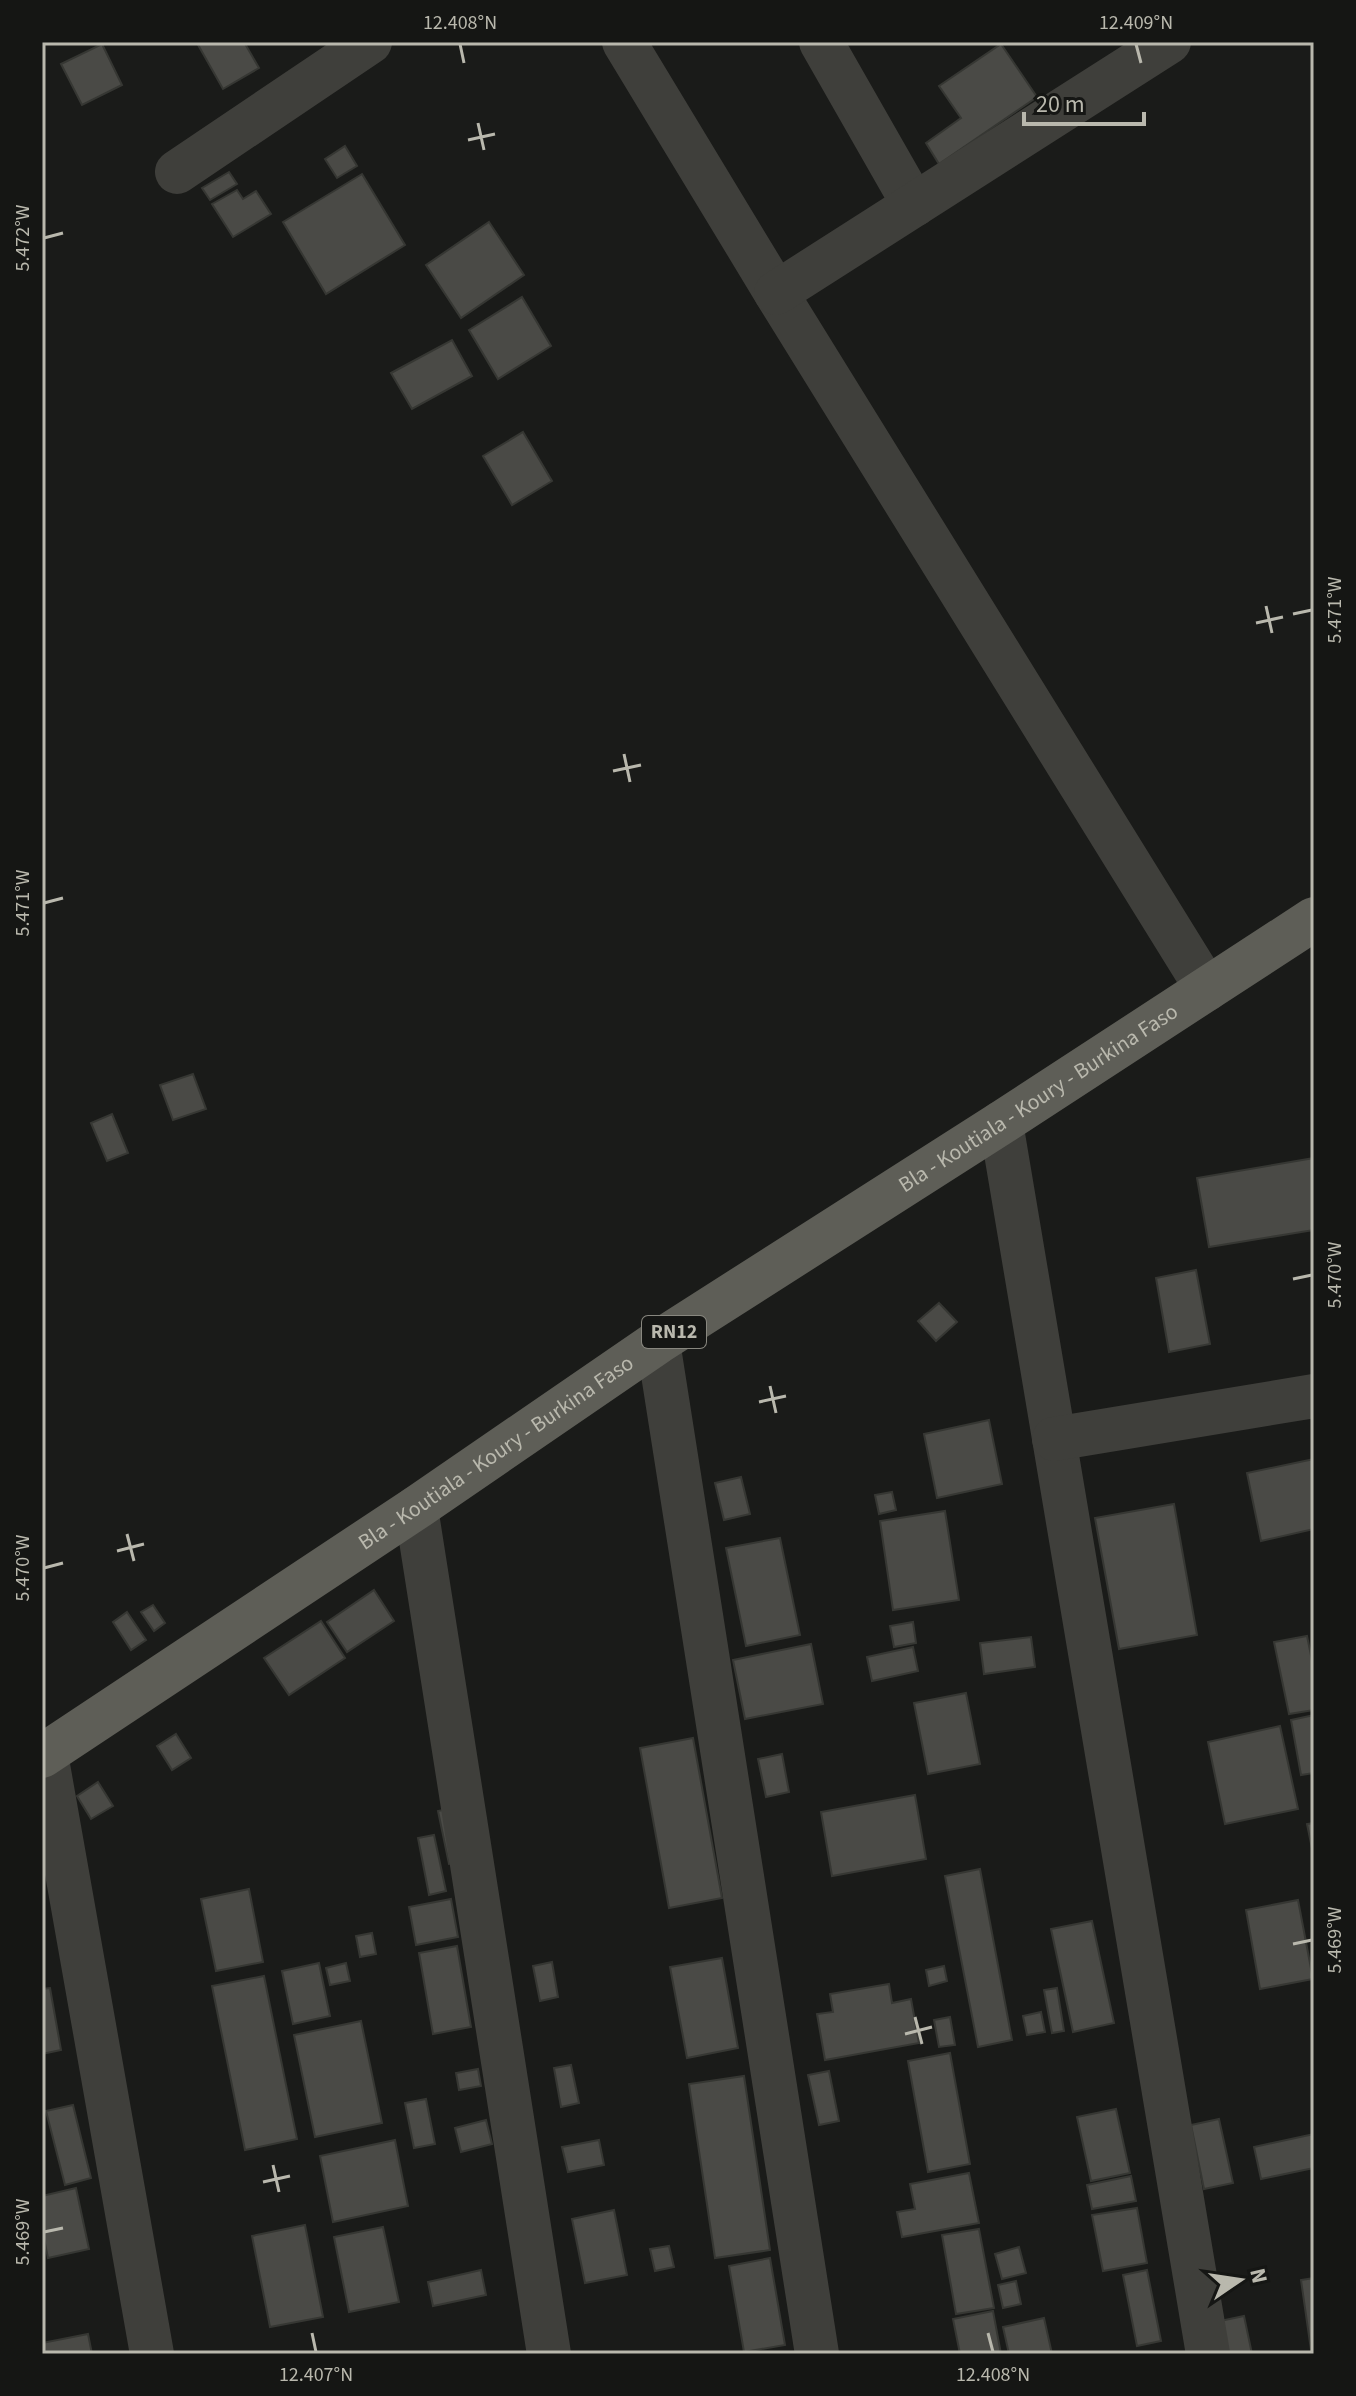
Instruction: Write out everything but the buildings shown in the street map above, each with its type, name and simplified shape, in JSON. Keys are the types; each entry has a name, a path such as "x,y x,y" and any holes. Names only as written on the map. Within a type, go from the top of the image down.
{"main road":[{"name":"Bla - Koutiala - Koury - Burkina Faso","path":"44,1755 416,1508 658,1342 1314,919"}],"street":[{"path":"177,172 370,42"},
{"path":"624,42 1207,989"},
{"path":"821,42 914,205"},
{"path":"776,293 1169,42"},
{"path":"1001,1123 1208,2354"},
{"path":"658,1342 817,2354"},
{"path":"1054,1439 1314,1396"},
{"path":"416,1508 549,2354"},
{"path":"44,1755 152,2354"}]}
